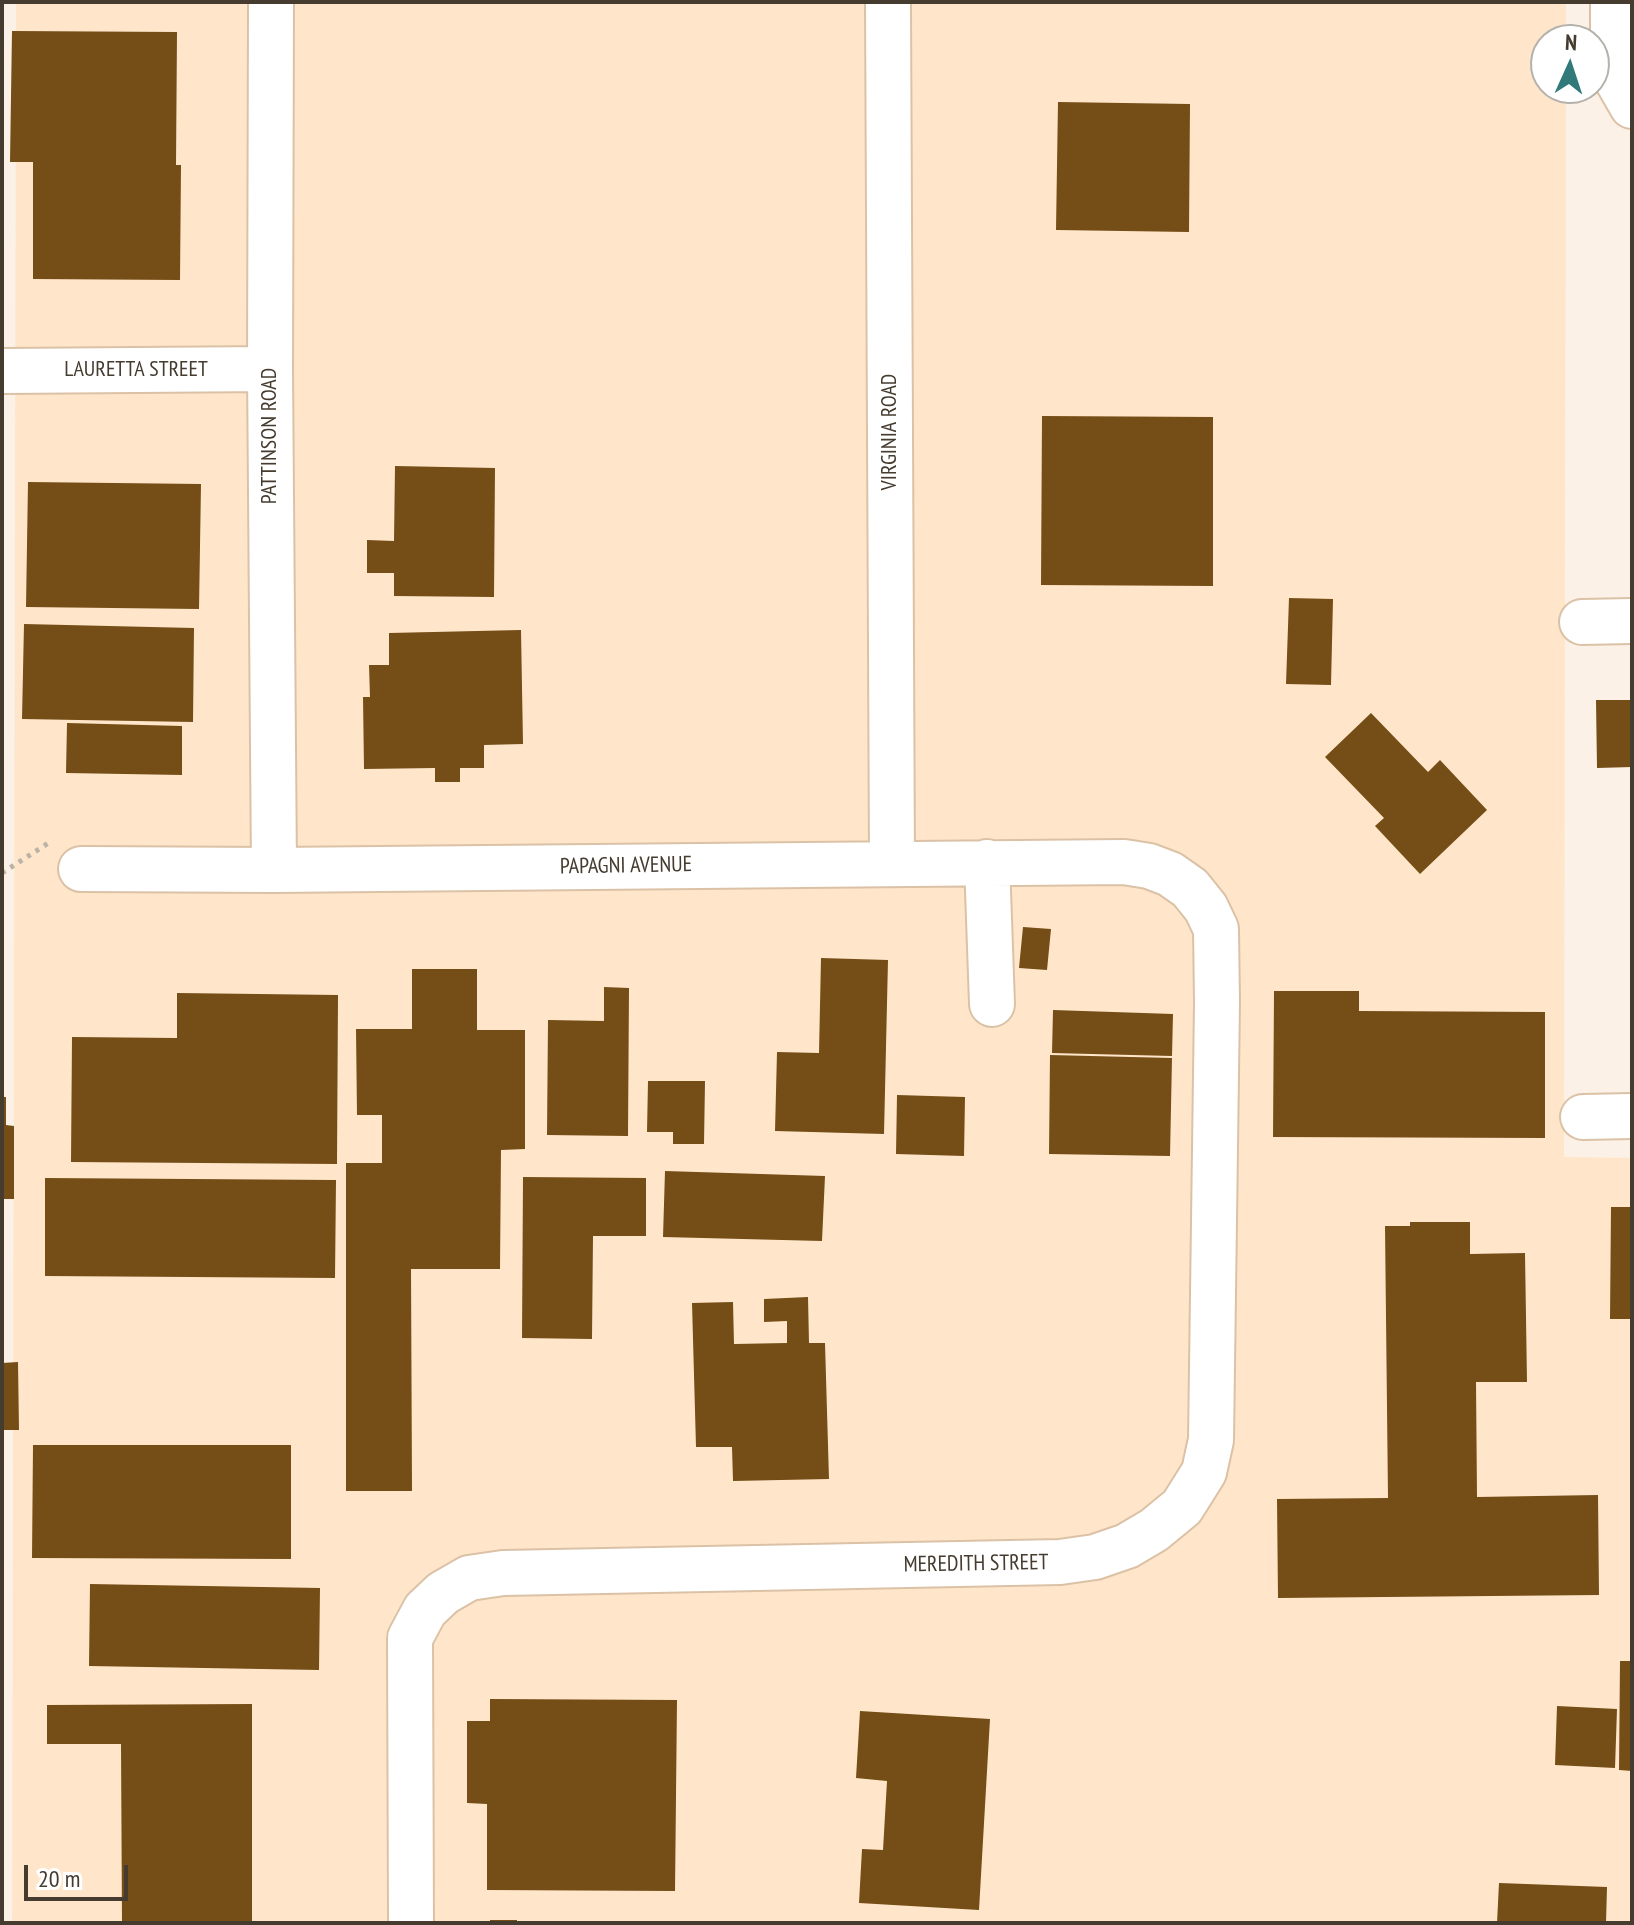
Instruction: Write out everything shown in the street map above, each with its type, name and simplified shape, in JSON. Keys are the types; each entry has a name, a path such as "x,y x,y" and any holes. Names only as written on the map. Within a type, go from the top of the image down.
{"street":[{"name":"PATTINSON ROAD","path":"271,2 274,870"},
{"name":"VIRGINIA ROAD","path":"888,2 892,863"},
{"path":"1613,2 1613,73 1632,106"},
{"name":"LAURETTA STREET","path":"2,371 270,369"},
{"path":"1582,622 1632,621"},
{"path":"987,862 992,1004"},
{"name":"PAPAGNI AVENUE","path":"81,869 1124,862 1149,866 1170,874"},
{"name":"MEREDITH STREET","path":"411,1923 410,1638 425,1610 443,1593 469,1578 503,1573 1060,1562 1095,1557 1127,1546 1154,1530 1182,1507 1204,1472 1211,1440 1217,967 1216,929 1206,908 1190,888 1170,874"},
{"path":"1583,1117 1632,1116"}],"shaded area":[{"path":"16,2 1566,2 1566,24 1530,24 1530,104 1566,104 1564,1157 1632,1158 1632,1923 12,1923"}],"building":[{"path":"12,31 177,32 176,165 181,165 180,280 33,279 33,162 10,162"},
{"path":"1058,102 1190,104 1189,232 1056,230"},
{"path":"1042,416 1213,417 1213,586 1041,585"},
{"path":"395,466 495,468 494,597 394,596 394,573 367,573 367,540 394,541"},
{"path":"28,482 201,484 199,609 26,607"},
{"path":"1289,598 1333,599 1331,685 1286,684"},
{"path":"24,624 194,628 193,722 22,719"},
{"path":"521,630 523,744 484,745 484,768 460,768 460,782 435,782 435,768 364,769 363,697 370,697 369,665 389,665 389,633"},
{"path":"1596,700 1632,700 1632,767 1597,768"},
{"path":"1371,713 1428,772 1440,760 1487,810 1420,874 1375,826 1384,818 1325,757"},
{"path":"67,723 182,726 182,775 66,773"},
{"path":"1023,927 1051,929 1047,970 1019,968"},
{"path":"821,958 888,960 884,1134 775,1131 777,1052 819,1053"},
{"path":"412,969 477,969 477,1030 525,1030 525,1149 501,1150 500,1269 411,1269 412,1491 346,1491 346,1163 382,1163 382,1115 357,1115 356,1029 412,1029"},
{"path":"604,987 629,988 628,1136 547,1135 548,1020 604,1021"},
{"path":"1274,991 1359,991 1359,1011 1545,1012 1545,1138 1273,1137"},
{"path":"177,993 338,995 337,1164 71,1162 72,1037 177,1038"},
{"path":"1053,1010 1173,1014 1172,1056 1052,1053"},
{"path":"1050,1055 1172,1058 1170,1156 1049,1154"},
{"path":"648,1081 705,1081 704,1144 673,1144 673,1132 647,1132"},
{"path":"897,1095 965,1097 964,1156 896,1154"},
{"path":"2,1097 6,1097 6,1125 14,1126 14,1199 2,1199"},
{"path":"665,1171 825,1176 822,1241 663,1237"},
{"path":"523,1177 646,1178 646,1236 593,1236 592,1339 522,1338"},
{"path":"45,1178 336,1180 335,1278 45,1276"},
{"path":"1611,1207 1632,1207 1632,1319 1610,1319"},
{"path":"1410,1222 1470,1222 1470,1254 1525,1253 1527,1382 1476,1382 1477,1497 1598,1495 1599,1595 1278,1598 1277,1499 1388,1498 1385,1226 1410,1226"},
{"path":"808,1297 809,1343 825,1343 829,1479 733,1481 732,1447 696,1447 692,1303 733,1302 734,1344 787,1343 787,1321 764,1322 764,1299"},
{"path":"18,1362 19,1430 2,1430 2,1363"},
{"path":"33,1445 291,1445 291,1559 32,1558"},
{"path":"90,1584 320,1588 319,1670 89,1666"},
{"path":"1620,1661 1632,1661 1632,1771 1619,1770"},
{"path":"490,1699 677,1700 675,1891 487,1890 487,1804 467,1803 467,1721 490,1721"},
{"path":"252,1704 252,1923 122,1923 121,1744 47,1744 47,1705"},
{"path":"1557,1706 1617,1709 1615,1768 1555,1765"},
{"path":"860,1711 990,1719 979,1910 859,1903 862,1849 883,1850 887,1781 856,1778"},
{"path":"1499,1883 1607,1887 1606,1923 1497,1923"},
{"path":"490,1920 517,1920 517,1923 490,1923"}]}
